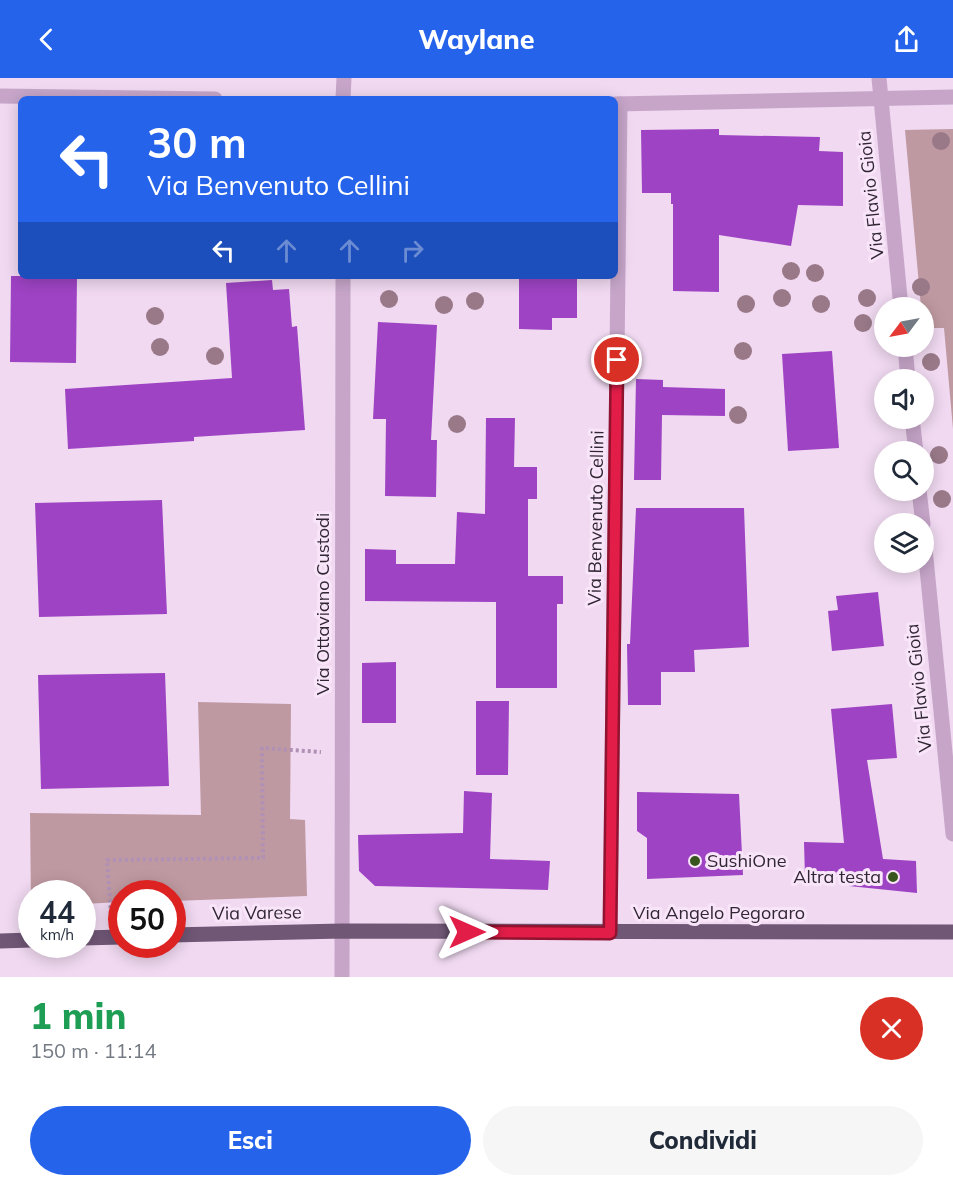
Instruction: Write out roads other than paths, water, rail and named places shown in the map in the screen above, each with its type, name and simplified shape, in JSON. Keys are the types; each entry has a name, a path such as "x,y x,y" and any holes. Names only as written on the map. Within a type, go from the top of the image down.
{"main road":[{"name":"Via Angelo Pegoraro","path":"342,931 953,932"},
{"name":"Via Varese","path":"186,935 342,931"},
{"path":"0,941 18,940"}],"street":[{"path":"343,96 344,78"},
{"name":"Via Flavio Gioia","path":"879,78 901,297"},
{"path":"0,96 18,96"},
{"path":"618,104 953,98"},
{"name":"Via Ottaviano Custodi","path":"342,977 343,279"},
{"name":"Via Benvenuto Cellini","path":"610,933 616,279"},
{"name":"Via Flavio Gioia","path":"927,573 953,834"}],"place":[{"name":"SushiOne","path":"695,861"},
{"name":"Altra testa","path":"893,877"}]}
